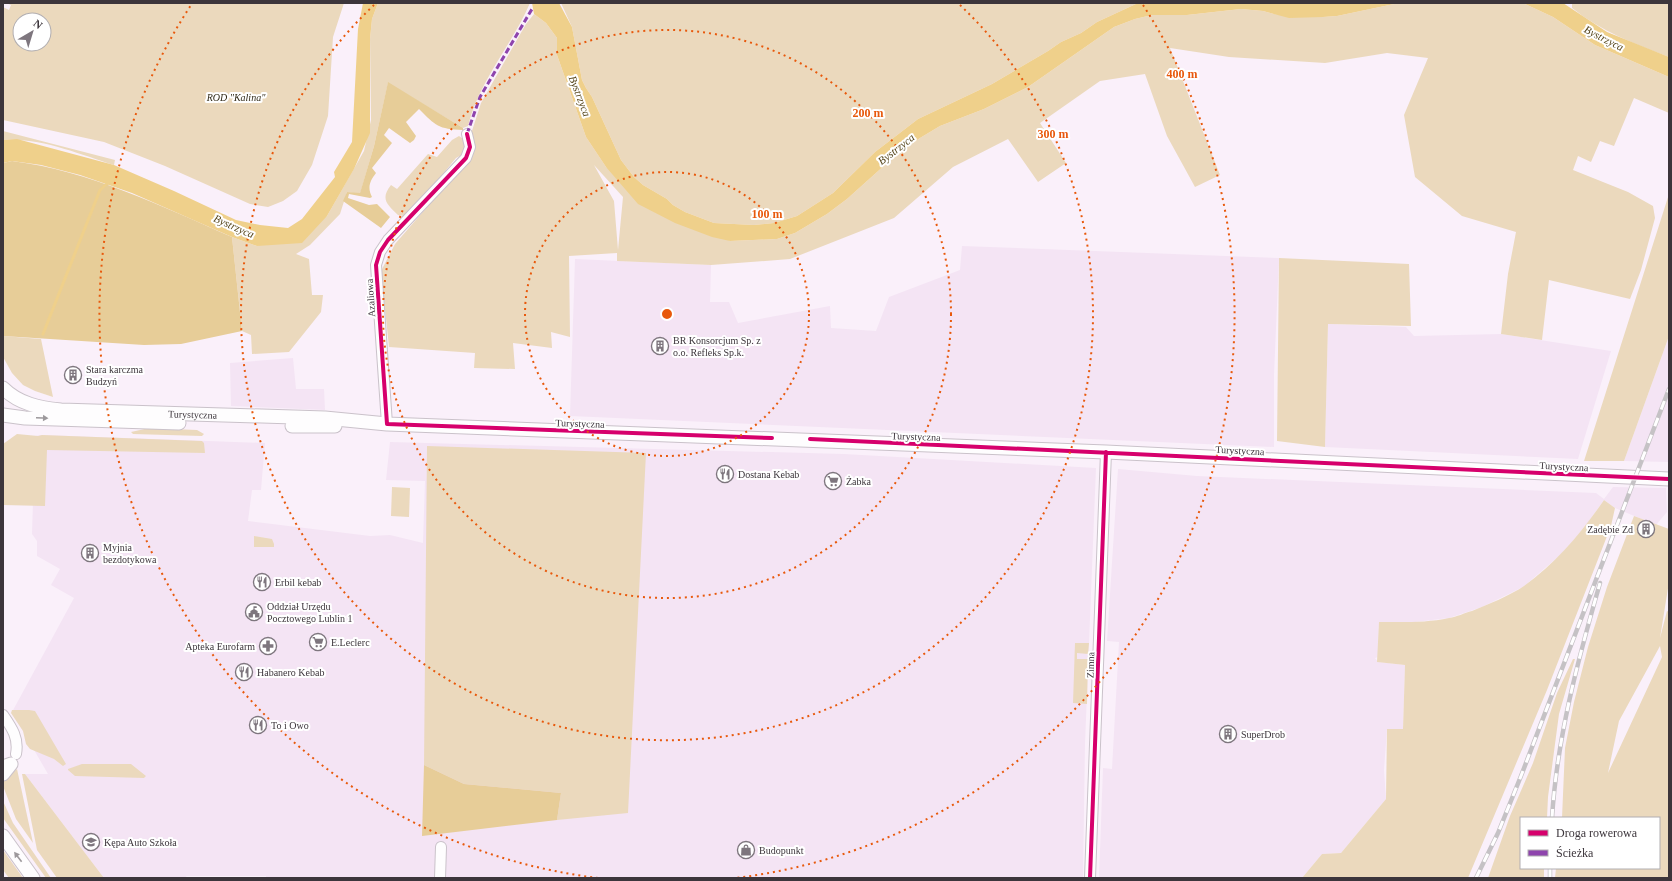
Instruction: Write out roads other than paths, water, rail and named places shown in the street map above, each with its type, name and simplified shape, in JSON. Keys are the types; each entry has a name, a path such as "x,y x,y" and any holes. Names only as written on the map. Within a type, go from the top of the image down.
{"main road":[{"name":"Turystyczna","path":"3,388 11,395 26,403 50,409 325,418 387,424 1106,452 1669,479"},
{"name":"Turystyczna","path":"3,415 41,418 316,427 387,424"},
{"path":"3,836 33,878"}],"street":[{"name":"Azaliowa","path":"387,424 376,265 380,252 388,240 466,158 470,147 467,134"},
{"name":"Zimna","path":"1090,878 1106,452"},
{"path":"3,715 16,735 18,746 8,765"},
{"path":"440,878 441,847"}],"water":[{"name":"Bystrzyca","path":"363,3 378,3 372,19 370,39 370,133 354,169 327,216 302,243 257,246 232,237 132,193 80,175 41,165 12,161 3,163 3,140 17,139 114,165 236,220 260,225 288,228 302,219 335,177 334,172 352,142 358,29"},
{"name":"Bystrzyca","path":"532,3 559,3 572,27 582,80 592,97 621,160 634,177 643,185 667,199 673,205 685,212 714,223 754,225 774,223 797,216 833,193 875,152 918,119 992,84 1061,42 1081,33 1097,22 1138,3 1399,3 1337,16 1323,17 1289,18 1263,11 1241,9 1187,15 1152,15 1135,19 1114,27 1028,87 984,109 940,126 920,138 896,155 847,199 827,214 795,233 777,239 730,241 712,237 675,223 638,204 606,167 586,137 557,55 557,38 546,23 534,14"},
{"name":"Bystrzyca","path":"1523,3 1563,3 1607,32 1669,57 1669,77 1595,45 1553,17"}],"waterway":[{"path":"43,334 100,190 109,182"}],"railway":[{"path":"1476,878 1498,833 1521,776 1669,389"},
{"path":"1552,817 1564,728 1576,670 1600,583"},
{"path":"1550,869 1550,878"}],"place":[{"name":"BR Konsorcjum Sp. z o.o. Refleks Sp.k.","path":"660,346"},
{"name":"Stara karczma Budzyń","path":"73,375"},
{"name":"Dostana Kebab","path":"725,474"},
{"name":"Żabka","path":"833,481"},
{"name":"Zadębie Zd","path":"1646,529"},
{"name":"Myjnia bezdotykowa","path":"90,553"},
{"name":"Erbil kebab","path":"262,582"},
{"name":"Oddział Urzędu Pocztowego Lublin 1","path":"254,612"},
{"name":"E.Leclerc","path":"318,642"},
{"name":"Apteka Eurofarm","path":"268,646"},
{"name":"Habanero Kebab","path":"244,672"},
{"name":"To i Owo","path":"258,725"},
{"name":"SuperDrob","path":"1228,734"},
{"name":"Kępa Auto Szkoła","path":"91,842"},
{"name":"Budopunkt","path":"746,850"}],"park label":[{"name":"ROD \"Kalina\"","path":"236,97"}]}
